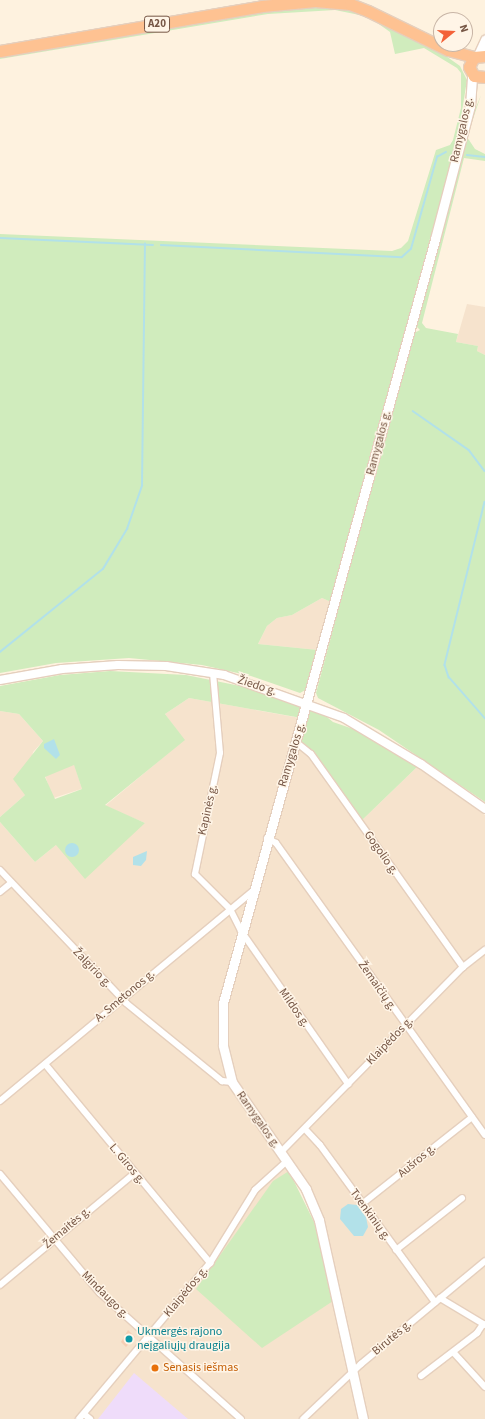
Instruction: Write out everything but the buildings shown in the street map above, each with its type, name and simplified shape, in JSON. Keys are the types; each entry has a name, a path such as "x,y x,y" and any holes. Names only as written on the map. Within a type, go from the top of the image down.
{"highway":[{"name":"A20","path":"0,51 262,6 316,1 350,4 368,10 433,42"},
{"name":"A20","path":"450,52 477,74"},
{"name":"A20","path":"458,52 479,56"},
{"path":"477,74 479,56"}],"main road":[{"path":"479,56 485,40"},
{"name":"Ramygalos g.","path":"363,1419 354,1372 319,1220 306,1189 232,1082 221,1027 223,1003 267,838 308,702 470,106 477,74"}],"street":[{"name":"Žiedo g.","path":"0,680 62,669 118,665 214,673 308,702 381,738 485,810"},
{"name":"Kapinės g.","path":"214,673 220,753 194,865 199,881 230,909 241,931"},
{"name":"Gogolio g.","path":"296,742 311,754 463,967"},
{"name":"Žemaičių g.","path":"267,838 276,843 404,1025 485,1136"},
{"name":"Žalgirio g.","path":"0,870 121,998 222,1081 232,1082"},
{"path":"0,892 11,883"},
{"name":"A. Smetonos g.","path":"0,1101 121,998 252,892"},
{"name":"Mildos g.","path":"241,931 348,1084"},
{"name":"Klaipėdos g.","path":"281,1152 305,1129 404,1025 463,967 485,950"},
{"name":"L. Giros g.","path":"45,1064 210,1263"},
{"name":"Aušros g.","path":"362,1204 472,1118"},
{"name":"Tvenkinių g.","path":"305,1129 396,1250 437,1300 484,1324"},
{"name":"Klaipėdos g.","path":"79,1419 210,1263 255,1190 287,1161"},
{"name":"Žemaitės g.","path":"0,1285 135,1173"},
{"name":"Mindaugo g.","path":"0,1174 53,1240 100,1293 241,1419"},
{"path":"396,1250 462,1198"},
{"name":"Birutės g.","path":"303,1419 354,1372 437,1300 485,1262"},
{"path":"421,1376 448,1353 454,1353 477,1333 484,1324"},
{"path":"454,1353 485,1388"},
{"path":"84,1414 90,1419"}],"shaded area":[{"path":"467,304 485,307 485,355 477,351 478,346 456,342"},
{"path":"322,598 331,602 318,650 258,644 267,626 277,618 292,615"},
{"path":"189,698 300,718 232,950 219,1010 225,1071 289,1171 333,1301 360,1419 0,1419 0,822 35,862 56,845 145,823 105,806 184,740 165,714"},
{"path":"0,711 19,714 43,741 33,752 25,795 0,817"},
{"path":"300,746 310,754 358,824 417,767 485,815 485,1419 366,1419 312,1194 289,1157 236,1083 226,1042 227,1001"},
{"path":"74,764 82,789 53,798 45,774"},
{"path":"134,1373 188,1419 98,1419"}],"green space":[{"path":"320,4 358,10 429,44 433,47 433,52 440,52 460,66 467,80 458,136 331,602 322,598 292,615 277,618 267,626 258,644 318,650 307,689 300,693 251,676 202,665 129,658 56,663 0,673 0,234 392,251 401,248 408,241 436,150 450,145 453,140 461,108 461,73 457,68 424,48 395,54 390,32 369,17 335,10 268,14 0,59 0,55 264,9"},
{"path":"481,95 467,137 475,149 485,154 485,161 464,158 422,323 426,328 458,334 456,342 478,346 477,351 485,355 485,802 379,730 318,698 316,693 412,334 420,330 415,325 466,132"},
{"path":"110,671 186,675 255,689 322,713 333,722 359,731 417,767 358,824 310,754 300,746 307,719 189,698 165,714 185,740 105,805 145,823 85,879 56,845 35,862 0,822 0,817 25,795 13,779 43,741 19,714 0,711 0,686 60,675","holes":["74,765 82,789 55,799 45,777"]},
{"path":"289,1171 314,1222 333,1301 262,1348 196,1289 273,1181"}],"water":[{"path":"54,739 60,755 56,759 44,748 44,744"},
{"path":"69,843 75,843 79,847 79,853 75,857 69,857 65,853 65,847"},
{"path":"147,851 146,860 141,866 133,865 133,857"},
{"path":"348,1204 357,1205 366,1217 368,1227 363,1236 354,1236 340,1219 341,1209"}],"waterway":[{"path":"161,245 402,257 411,249 437,157 446,152"},
{"path":"467,155 485,157"},
{"path":"0,238 153,245"},
{"path":"0,652 103,569 127,529 142,486 145,244"},
{"path":"413,411 469,450 485,471"},
{"path":"485,502 445,665 449,677 485,718"}],"place":[{"name":"Ukmergės rajono neįgaliųjų draugija","path":"129,1339"},
{"name":"Senasis iešmas","path":"155,1368"}]}
